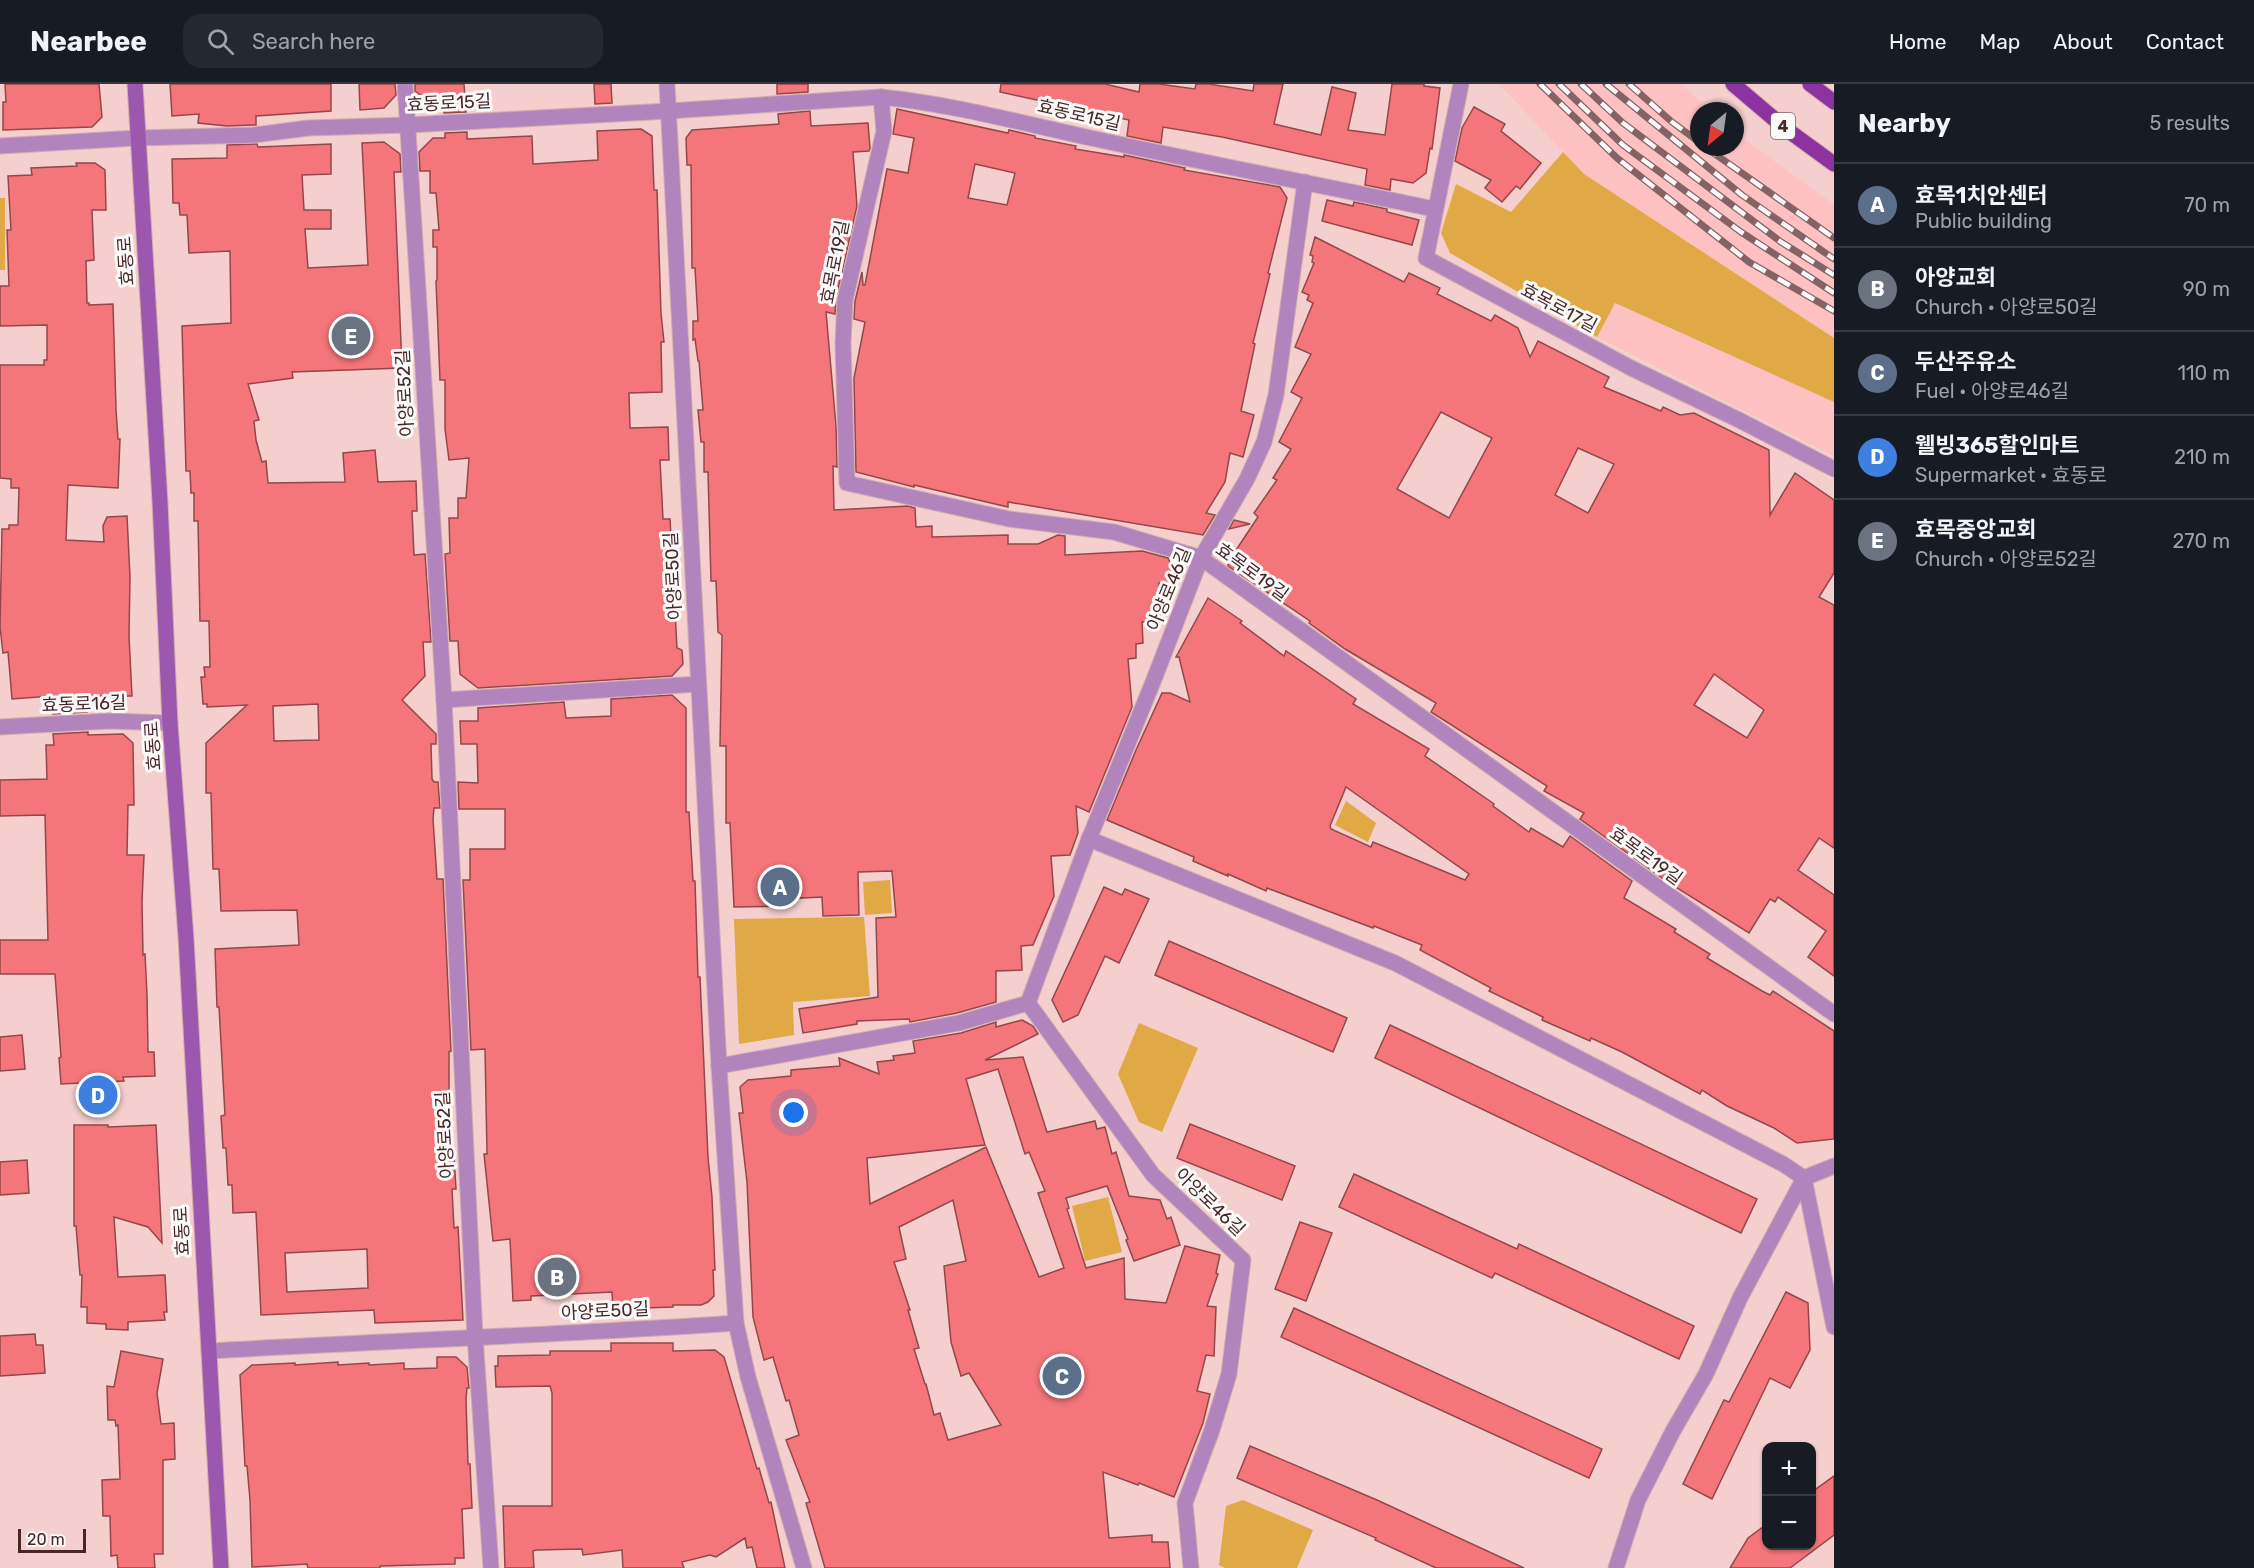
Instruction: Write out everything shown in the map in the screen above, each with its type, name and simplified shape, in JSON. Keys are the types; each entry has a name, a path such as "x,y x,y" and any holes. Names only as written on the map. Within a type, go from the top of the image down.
{"main road":[{"name":"효동로","path":"135,84 160,502 170,723 186,938 221,1568"},
{"name":"4","path":"1734,84 1786,129 1834,164"},
{"path":"1810,84 1834,102"}],"street":[{"name":"아양로52길","path":"405,84 444,699 475,1336 491,1568"},
{"name":"아양로50길","path":"667,84 719,1066 736,1323 747,1377 804,1568"},
{"name":"효목로17길","path":"1461,84 1434,209 1426,258 1631,368 1834,469"},
{"name":"효동로15길","path":"137,138 254,135 308,128 669,111 881,97 911,100 992,115 1090,138 1434,209"},
{"name":"효목로19길","path":"881,97 884,131 845,300 843,344 847,483 1010,519 1114,532 1201,558 1834,1014"},
{"path":"0,146 137,138"},
{"name":"아양로46길","path":"1191,1568 1185,1503 1212,1430 1229,1374 1243,1260 1153,1175 1028,1003 1089,839 1201,558 1247,479 1264,442 1276,395 1305,182"},
{"path":"444,699 698,684"},
{"name":"효동로16길","path":"0,727 109,721 170,723"},
{"path":"1089,839 1395,963 1783,1164 1804,1178 1834,1327"},
{"path":"719,1066 959,1023 1028,1003"},
{"path":"1616,1568 1638,1500 1673,1431 1706,1374 1740,1298 1804,1178 1834,1166"},
{"name":"아양로50길","path":"475,1336 600,1332 736,1323"},
{"path":"209,1351 475,1336"}],"shaded area":[{"path":"1499,84 1681,84 1700,102 1690,102 1690,156 1744,156 1744,139 1834,205 1834,338 1584,174"},
{"path":"1563,152 1584,174 1834,338 1834,402 1615,303 1597,337 1450,253 1441,233 1456,184 1511,212"},
{"path":"0,198 5,198 5,270 0,270"},
{"path":"1614,303 1834,402 1834,456 1597,337"},
{"path":"1346,801 1376,823 1368,842 1335,825"},
{"path":"890,880 892,913 865,915 863,882"},
{"path":"864,917 870,996 793,1002 794,1035 739,1044 734,919"},
{"path":"1139,1023 1198,1048 1162,1132 1139,1122 1118,1074"},
{"path":"1108,1197 1122,1252 1085,1261 1072,1206"},
{"path":"1243,1500 1313,1530 1297,1568 1225,1568 1219,1565 1226,1506"}],"building":[{"path":"5,84 99,84 102,117 92,127 3,130"},
{"path":"170,84 331,84 331,111 256,116 256,125 227,126 198,123 199,114 172,116"},
{"path":"359,84 395,84 396,95 384,108 360,110"},
{"path":"415,84 464,84 466,112 444,113 444,103 432,104 415,91"},
{"path":"594,84 611,84 612,103 595,104"},
{"path":"777,84 808,84 808,92 777,94"},
{"path":"1001,84 1105,84 1139,92 1140,84 1195,89 1196,84 1209,84 1253,91 1254,84 1283,84 1274,124 1321,135 1332,87 1356,93 1348,130 1385,135 1392,84 1424,84 1424,86 1440,88 1432,149 1430,148 1426,173 1413,183 1391,179 1390,190 1365,185 1367,169 1222,137 1163,127 1161,143 1127,136 1129,120 1000,92"},
{"path":"1474,107 1505,124 1501,131 1541,163 1520,189 1516,186 1502,202 1485,188 1491,180 1455,161 1462,128"},
{"path":"897,109 1008,133 1009,130 1076,146 1075,149 1124,157 1124,155 1185,168 1184,170 1280,187 1287,198 1268,273 1270,274 1253,343 1255,344 1241,411 1254,415 1243,457 1230,453 1225,482 1206,513 1215,515 1203,535 1008,502 1008,507 856,472 854,378 865,322 854,319 855,301 862,272 863,285 865,285 887,169 908,173 914,138 893,134","holes":["975,164 1015,173 1007,205 968,198"]},
{"path":"810,111 811,126 868,123 870,148 869,151 853,152 857,206 836,298 835,314 826,312 836,426 837,467 833,466 834,510 908,506 915,508 916,527 932,526 932,537 1008,535 1008,544 1038,544 1058,535 1065,536 1065,555 1142,551 1168,558 1174,570 1171,591 1159,583 1160,621 1142,622 1143,643 1136,644 1136,658 1128,659 1132,707 1089,812 1076,806 1078,833 1070,855 1051,856 1054,896 1033,945 1021,946 1022,970 996,971 996,1002 957,1013 910,1022 909,1019 857,1021 857,1024 803,1033 799,1009 878,997 876,918 896,917 892,871 858,872 859,915 823,916 822,897 784,899 785,906 734,907 730,823 726,823 726,746 720,746 722,635 718,632 716,581 711,581 708,472 704,472 704,442 701,442 698,410 703,410 699,361 695,339 693,340 693,321 698,321 695,268 692,268 691,165 687,165 686,138 692,130 779,124 778,114"},
{"path":"641,129 652,136 654,190 657,190 664,342 661,342 662,392 629,393 630,428 668,427 669,460 660,460 663,519 670,519 677,648 682,650 683,664 672,676 478,688 460,674 458,641 450,641 445,554 450,553 449,518 458,518 458,498 466,498 469,458 449,460 445,429 445,380 440,380 437,247 433,247 433,230 439,230 436,193 430,193 430,171 420,171 419,152 433,138 445,138 445,133 467,132 467,139 532,136 533,164 598,160 597,131"},
{"path":"384,142 400,154 401,172 394,172 402,368 292,372 293,378 248,384 259,420 254,421 256,440 262,462 266,461 268,483 345,482 343,453 375,450 378,482 416,481 417,511 412,511 414,555 425,554 431,642 423,642 425,676 402,700 436,734 436,744 431,744 432,779 438,782 440,808 434,808 433,819 437,879 443,879 451,1051 449,1052 449,1107 451,1156 454,1156 456,1189 452,1189 454,1228 458,1227 463,1320 375,1323 374,1310 261,1315 256,1212 233,1213 232,1185 228,1185 226,1148 223,1148 221,1116 225,1115 215,949 299,945 297,910 221,911 219,869 213,869 211,793 206,793 206,743 247,705 207,707 207,704 203,704 201,677 205,677 204,667 210,667 209,621 200,621 198,521 194,521 194,493 191,493 190,471 186,471 182,326 231,323 230,251 189,253 187,215 180,215 179,203 173,203 172,159 227,158 227,145 257,144 258,147 331,144 331,174 302,175 304,210 331,210 331,229 305,229 308,268 368,265 362,143","holes":["318,704 319,740 274,741 273,706","367,1249 368,1288 287,1292 285,1253"]},
{"path":"76,163 95,163 105,170 106,210 92,210 94,260 86,261 87,303 89,305 113,304 116,409 118,439 120,439 118,488 68,485 66,540 104,542 103,526 107,517 127,516 132,696 93,696 93,699 87,699 87,712 53,714 52,696 12,699 8,652 3,653 0,627 2,529 9,529 9,525 18,525 19,488 11,488 11,479 0,478 0,365 44,365 44,360 47,360 47,325 0,326 0,286 9,286 7,230 11,230 8,176 32,175 31,168 77,166"},
{"path":"1327,200 1353,206 1354,202 1387,209 1387,212 1419,220 1412,245 1322,221"},
{"path":"1315,237 1404,282 1409,273 1440,288 1437,294 1491,321 1495,315 1518,328 1530,357 1538,341 1609,377 1604,387 1661,411 1663,407 1680,415 1694,413 1769,450 1770,515 1795,473 1834,500 1834,573 1819,597 1834,605 1834,848 1819,838 1798,870 1834,895 1834,976 1808,957 1826,931 1778,897 1775,902 1770,899 1749,933 1669,883 1580,819 1584,813 1544,791 1547,786 1431,712 1436,703 1345,649 1309,623 1310,621 1228,566 1228,562 1258,517 1254,513 1277,480 1273,478 1291,449 1279,442 1302,398 1291,392 1311,354 1295,347 1313,303 1307,300 1309,295 1302,292 1314,263 1312,262 1313,256 1310,255","holes":["1441,412 1492,438 1449,518 1397,489","1578,448 1614,464 1588,513 1555,495","1714,674 1764,710 1747,738 1694,705"]},
{"path":"1234,520 1250,524 1229,529"},
{"path":"1208,598 1242,621 1240,623 1284,656 1286,651 1356,699 1353,704 1429,749 1425,756 1494,804 1493,806 1529,832 1531,828 1563,847 1570,836 1632,881 1624,898 1676,929 1674,932 1710,954 1707,958 1770,995 1773,991 1834,1031 1834,1139 1797,1143 1774,1128 1727,1106 1702,1090 1700,1094 1622,1052 1542,1020 1543,1017 1489,991 1491,988 1420,950 1422,945 1267,888 1266,891 1228,874 1228,876 1193,861 1194,857 1107,820 1162,693 1170,693 1190,702 1179,657 1176,657","holes":["1346,787 1469,874 1465,880 1373,842 1371,847 1331,829 1330,826"]},
{"path":"672,695 686,708 686,812 689,812 693,881 695,881 698,977 700,977 708,1157 712,1197 714,1296 701,1305 613,1309 612,1292 531,1296 531,1300 513,1301 510,1239 493,1241 484,1154 487,1154 485,1049 471,1050 463,880 470,880 470,849 505,849 505,809 459,809 458,782 478,783 477,744 461,744 460,721 478,721 478,708 564,702 566,718 611,716 611,699"},
{"path":"88,732 88,735 123,734 133,743 134,805 128,805 127,855 144,855 143,955 145,954 148,1052 154,1052 155,1076 123,1077 124,1081 61,1084 55,974 0,974 0,940 48,940 45,815 0,816 0,780 47,779 46,745 54,745 53,734"},
{"path":"1104,887 1122,895 1125,889 1149,899 1119,963 1105,956 1078,1015 1063,1022 1052,1000"},
{"path":"1169,941 1347,1018 1333,1052 1155,975"},
{"path":"1022,1020 1033,1026 1038,1034 985,1060 1023,1057 1047,1132 1095,1121 1097,1129 1105,1127 1112,1154 1116,1152 1129,1196 1160,1200 1167,1219 1171,1217 1180,1245 1134,1261 1126,1240 1128,1239 1107,1186 1066,1198 1069,1208 1067,1209 1086,1268 1124,1258 1125,1299 1166,1303 1185,1246 1220,1255 1216,1273 1218,1274 1207,1306 1216,1307 1214,1356 1206,1355 1197,1391 1210,1394 1203,1423 1174,1497 1103,1472 1109,1538 1152,1535 1152,1542 1168,1542 1170,1568 825,1568 806,1503 810,1502 786,1440 799,1435 789,1400 786,1401 773,1357 764,1360 753,1317 747,1182 739,1113 743,1113 740,1087 748,1080 791,1076 791,1070 840,1066 839,1058 879,1074 877,1062 894,1060 893,1056 915,1053 913,1041 961,1033 996,1022 996,1027","holes":["998,1069 1025,1154 1029,1152 1045,1191 1038,1193 1064,1268 1039,1277 986,1147 870,1204 867,1158 985,1145 966,1079","953,1200 966,1261 944,1266 951,1342 961,1376 969,1373 1001,1425 948,1440 940,1413 934,1415 914,1349 919,1348 908,1310 910,1310 894,1262 906,1259 899,1227"]},
{"path":"1390,1025 1757,1199 1741,1233 1375,1058"},
{"path":"22,1035 25,1069 0,1071 0,1037"},
{"path":"1190,1124 1295,1166 1282,1200 1177,1158"},
{"path":"74,1125 108,1125 108,1127 156,1125 162,1243 148,1227 114,1217 118,1277 165,1275 167,1312 164,1312 165,1320 128,1322 128,1330 106,1329 106,1324 87,1323 87,1307 81,1307 82,1275 80,1275 76,1226 74,1226"},
{"path":"27,1160 29,1193 0,1195 0,1162"},
{"path":"1354,1174 1517,1249 1519,1244 1694,1326 1679,1359 1495,1273 1492,1278 1339,1207"},
{"path":"1300,1222 1332,1233 1306,1301 1275,1289"},
{"path":"1786,1292 1808,1303 1810,1350 1790,1388 1770,1378 1712,1499 1683,1484 1724,1400 1729,1402"},
{"path":"1294,1308 1602,1449 1589,1478 1281,1337"},
{"path":"35,1334 36,1345 43,1345 45,1373 0,1376 0,1336"},
{"path":"611,1343 673,1343 673,1351 715,1350 724,1357 757,1469 759,1468 769,1503 771,1502 785,1568 757,1568 752,1547 747,1548 745,1538 716,1557 710,1555 682,1562 684,1568 623,1568 622,1550 583,1555 582,1549 536,1550 533,1551 534,1568 505,1568 503,1506 552,1506 552,1393 550,1386 496,1387 495,1366 498,1366 498,1356 550,1355 550,1351 611,1351"},
{"path":"121,1351 163,1359 157,1393 161,1424 174,1423 175,1459 163,1460 163,1554 154,1554 155,1568 118,1568 117,1555 111,1556 110,1516 103,1516 102,1480 120,1479 118,1425 116,1426 115,1420 108,1420 107,1386 114,1387"},
{"path":"437,1357 456,1357 467,1367 468,1464 470,1464 472,1508 462,1509 464,1558 455,1558 455,1564 380,1566 380,1568 308,1568 307,1564 252,1567 250,1500 247,1466 245,1466 240,1375 252,1365 295,1363 295,1365 338,1362 338,1365 369,1363 369,1365 404,1363 404,1369 437,1368"},
{"path":"1250,1446 1377,1500 1524,1568 1436,1568 1375,1540 1376,1538 1237,1478"},
{"path":"1834,1476 1834,1535 1816,1548 1816,1496 1816,1489"},
{"path":"1762,1528 1762,1550 1814,1550 1790,1568 1730,1568 1748,1538"}],"railway":[{"path":"1540,84 1617,158 1749,262 1834,311"},
{"path":"1559,84 1623,145 1741,232 1834,293"},
{"path":"1581,84 1623,123 1781,242 1834,275"},
{"path":"1606,84 1742,195 1834,259"},
{"path":"1629,84 1690,135"},
{"path":"1718,156 1834,238"}],"place":[{"name":"효목중앙교회","path":"351,336"},
{"name":"효목1치안센터","path":"780,887"},
{"name":"웰빙365할인마트","path":"98,1095"},
{"name":"아양교회","path":"557,1277"},
{"name":"두산주유소","path":"1062,1376"}]}
